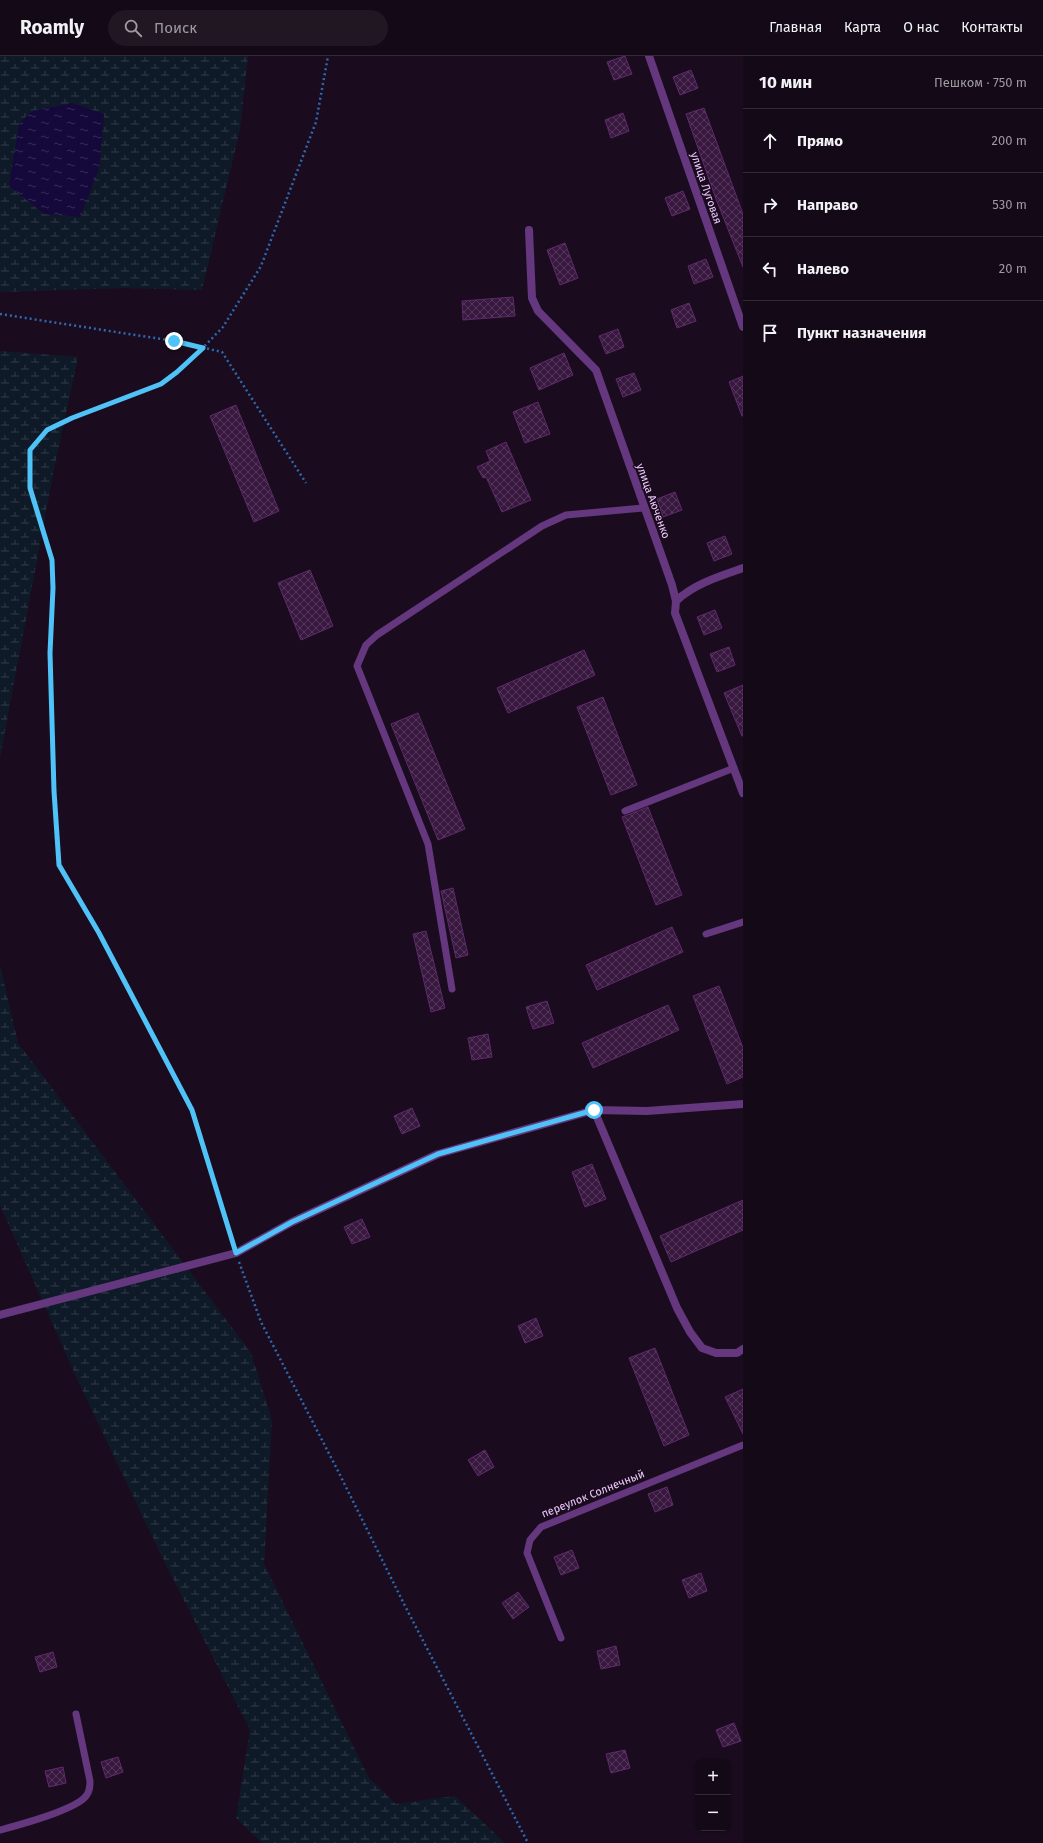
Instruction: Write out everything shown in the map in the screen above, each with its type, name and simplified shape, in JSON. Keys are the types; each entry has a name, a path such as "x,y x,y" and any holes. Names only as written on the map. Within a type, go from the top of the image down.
{"street":[{"name":"улица Луговая","path":"649,56 743,328"},
{"name":"улица Аюченко","path":"529,230 532,298 538,311 596,370 643,508 663,559 676,601 675,613 743,793"},
{"path":"676,601 695,587 743,568"},
{"path":"0,1315 236,1253 292,1222 438,1154 594,1110 647,1111 743,1104"},
{"path":"594,1110 677,1308 690,1332 702,1348 716,1353 737,1353 743,1349"}],"lane":[{"path":"452,989 428,844 358,666 366,645 377,635 542,526 566,514 643,508"},
{"path":"625,811 734,768"},
{"path":"706,934 743,922"},
{"name":"переулок Солнечный","path":"561,1638 527,1553 530,1540 541,1528 743,1445"},
{"path":"0,1830 45,1817 79,1802 90,1790 90,1781 76,1714"}],"path":[{"path":"328,56 316,122 261,266 223,327 177,372 161,384 72,418 47,430 30,450 30,488 52,560 53,588 50,653 54,791 59,865 99,933 192,1110 236,1253 261,1322 338,1471 404,1604 528,1843"},
{"path":"0,314 222,352 306,483"}],"green space":[{"path":"0,56 248,56 240,129 202,290 124,288 0,291"},
{"path":"0,351 78,357 53,474 0,758"},
{"path":"0,965 18,1043 251,1353 272,1420 264,1564 369,1778 396,1804 455,1796 505,1843 262,1843 236,1818 250,1730 164,1561 77,1379 0,1205"}],"water":[{"path":"72,103 104,114 99,169 80,217 44,214 9,186 19,124 31,111"}],"building":[{"path":"625,56 632,74 614,80 607,62"},
{"path":"691,70 698,88 680,95 673,77"},
{"path":"704,108 743,214 743,267 716,199 686,114"},
{"path":"623,113 629,131 611,138 605,120"},
{"path":"683,191 690,209 672,216 665,198"},
{"path":"565,243 578,278 560,285 547,250"},
{"path":"706,259 713,277 694,284 688,266"},
{"path":"513,297 515,316 463,320 462,301"},
{"path":"689,303 696,321 677,328 671,310"},
{"path":"618,329 624,347 606,354 599,336"},
{"path":"564,353 573,375 539,390 530,368"},
{"path":"634,373 641,390 623,397 616,379"},
{"path":"743,376 743,416 742,416 729,382"},
{"path":"538,402 550,434 525,443 513,412"},
{"path":"236,405 279,511 254,522 210,416"},
{"path":"506,442 531,500 502,512 486,477 483,478 477,467 490,461 486,451"},
{"path":"675,492 682,510 663,517 657,499"},
{"path":"725,536 732,554 714,561 707,543"},
{"path":"310,570 333,626 301,640 278,583"},
{"path":"715,610 722,628 704,635 697,617"},
{"path":"729,647 735,665 717,672 710,654"},
{"path":"584,650 595,675 508,713 497,688"},
{"path":"743,685 743,736 742,736 724,693"},
{"path":"603,697 637,785 611,795 577,707"},
{"path":"418,713 465,829 438,840 391,724"},
{"path":"648,807 682,895 656,905 622,817"},
{"path":"453,888 468,955 456,958 441,891"},
{"path":"672,927 683,952 597,990 586,965"},
{"path":"426,931 445,1008 431,1012 413,934"},
{"path":"719,986 743,1048 743,1077 727,1084 693,996"},
{"path":"547,1001 554,1023 533,1029 526,1007"},
{"path":"668,1005 679,1030 593,1068 582,1043"},
{"path":"488,1034 492,1057 472,1060 468,1038"},
{"path":"412,1108 420,1126 402,1134 394,1116"},
{"path":"592,1164 606,1199 585,1207 572,1172"},
{"path":"743,1200 743,1230 671,1262 660,1236"},
{"path":"362,1219 370,1237 352,1244 344,1227"},
{"path":"536,1318 543,1336 525,1343 518,1326"},
{"path":"655,1348 689,1435 664,1446 629,1358"},
{"path":"743,1389 743,1434 725,1397"},
{"path":"485,1450 494,1467 478,1476 468,1460"},
{"path":"667,1487 673,1505 655,1512 648,1494"},
{"path":"572,1550 579,1568 561,1575 554,1557"},
{"path":"701,1573 707,1591 689,1598 682,1580"},
{"path":"518,1592 529,1607 513,1619 502,1603"},
{"path":"616,1646 620,1665 601,1669 597,1651"},
{"path":"53,1652 57,1667 40,1672 35,1657"},
{"path":"734,1723 741,1741 723,1747 716,1730"},
{"path":"625,1750 630,1768 611,1773 606,1754"},
{"path":"118,1757 123,1772 106,1778 101,1762"},
{"path":"63,1767 66,1783 49,1787 45,1771"}],"route":[{"path":"174,341 203,348 177,372 161,384 72,418 47,430 36,441 30,450 30,488 52,560 53,588 50,653 54,791 59,865 99,933 192,1110 236,1253 292,1222 438,1154 594,1110"}]}
